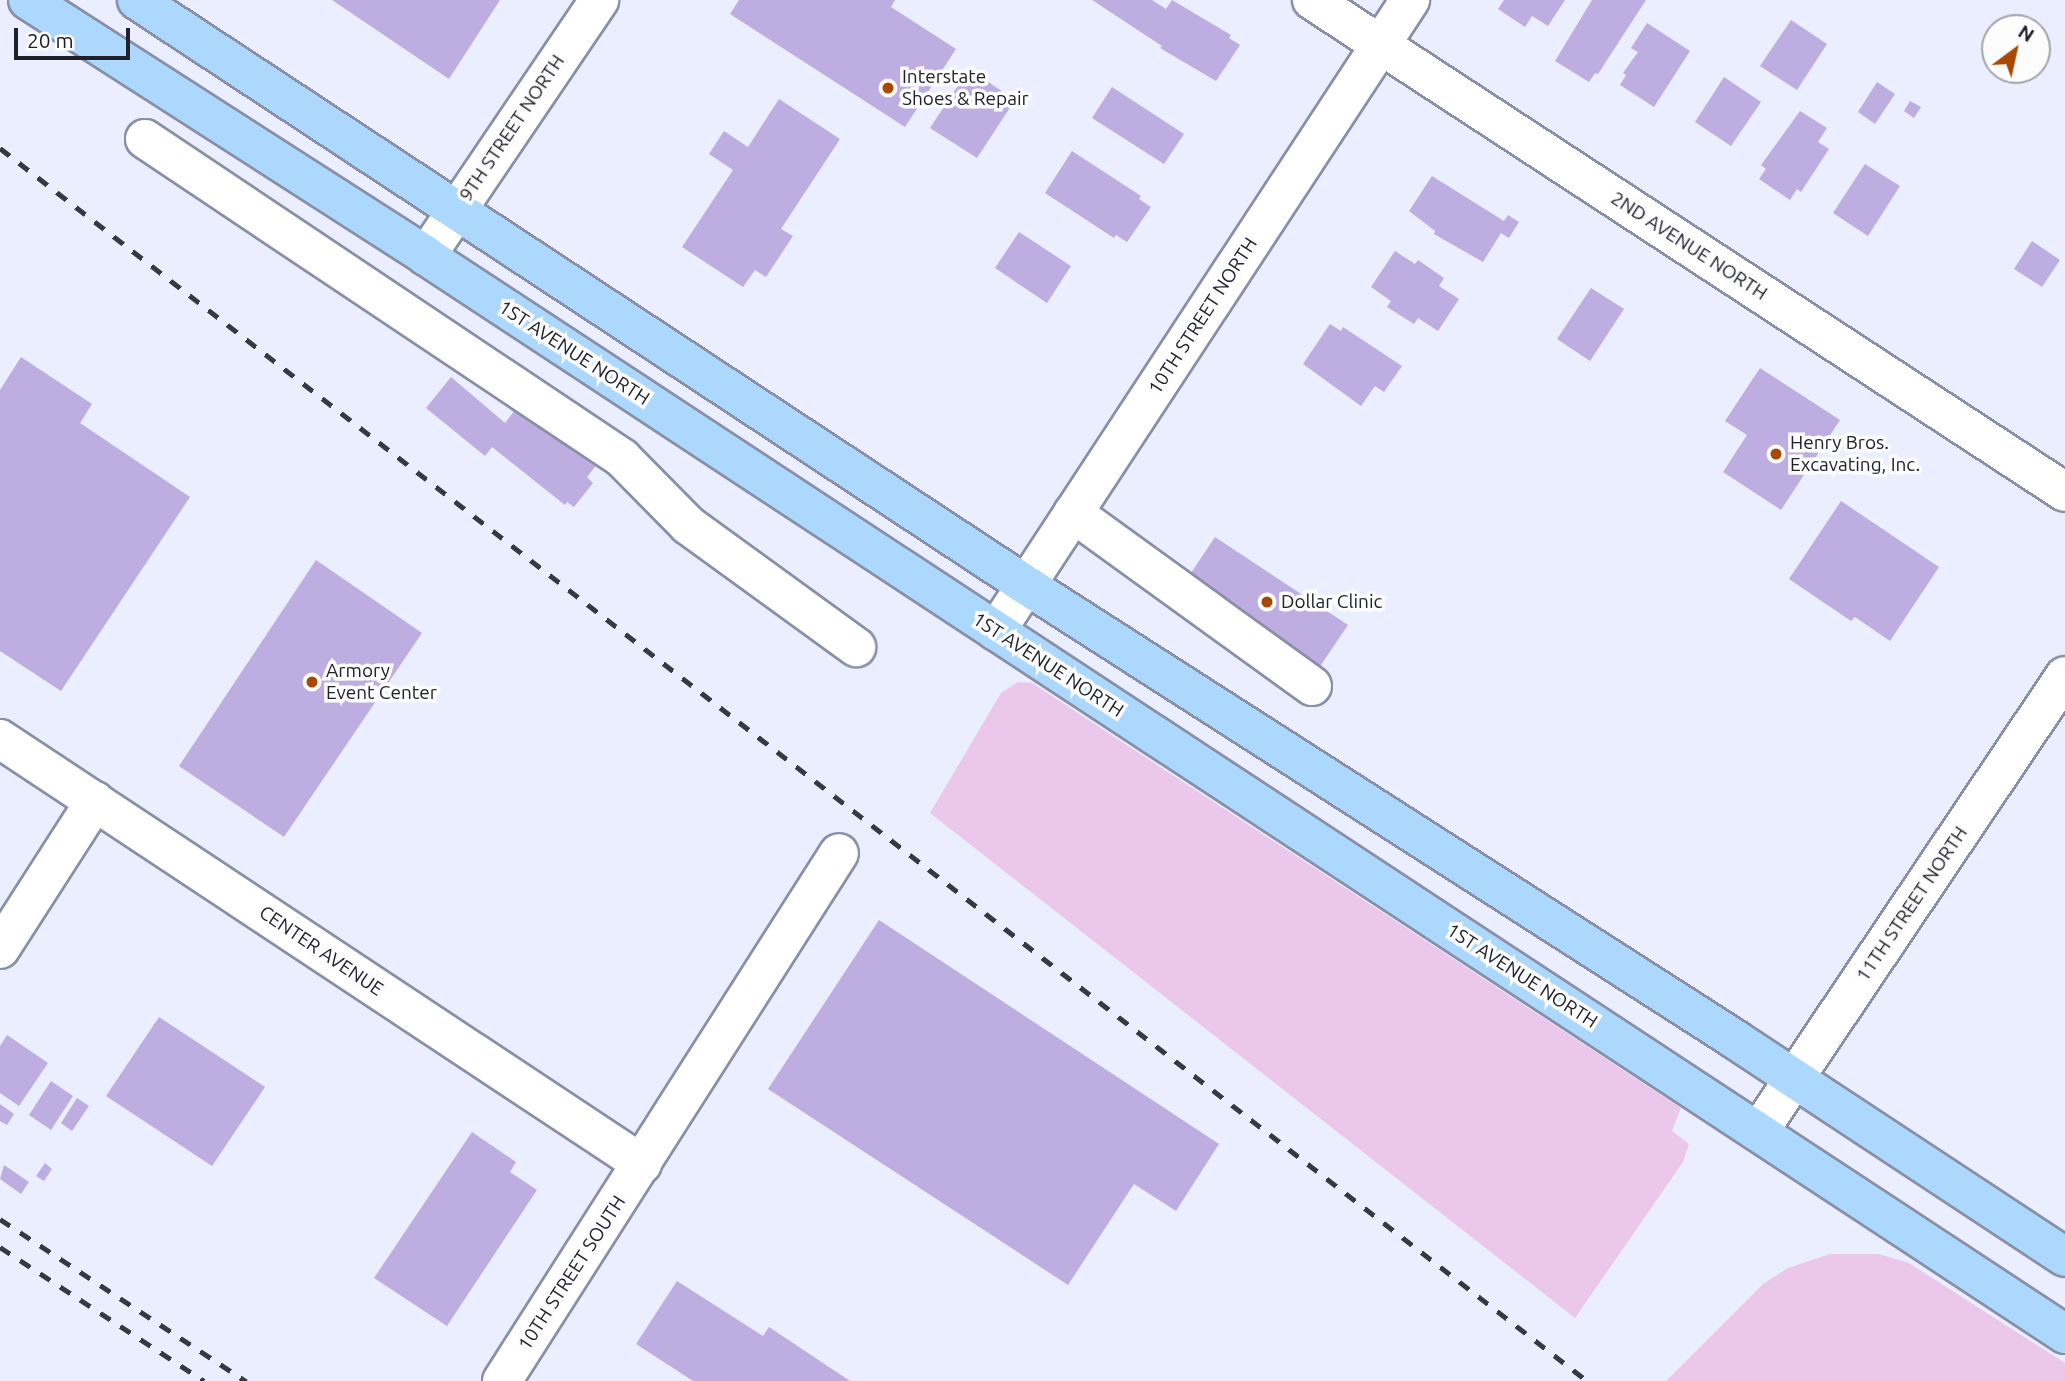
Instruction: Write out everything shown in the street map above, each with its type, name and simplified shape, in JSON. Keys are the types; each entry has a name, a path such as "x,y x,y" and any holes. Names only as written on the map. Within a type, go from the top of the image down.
{"main road":[{"name":"1ST AVENUE NORTH","path":"28,0 426,256 2065,1334"},
{"path":"137,0 1026,585 1795,1078 2065,1257"}],"street":[{"name":"9TH STREET NORTH","path":"426,256 599,0"},
{"name":"2ND AVENUE NORTH","path":"1312,0 2065,492"},
{"name":"10TH STREET NORTH","path":"996,631 1410,0"},
{"path":"145,139 622,457 688,524 856,647"},
{"path":"1073,513 1312,686"},
{"name":"11TH STREET NORTH","path":"1759,1132 2065,676"},
{"name":"CENTER AVENUE","path":"0,739 642,1164"},
{"path":"0,949 95,801"},
{"name":"10TH STREET SOUTH","path":"502,1381 839,853"}],"shaded area":[{"path":"1018,682 1032,683 1681,1108 1672,1131 1689,1144 1683,1162 1575,1318 930,813 1001,693"},
{"path":"1830,1254 1879,1254 1909,1263 2065,1363 2065,1381 1666,1381 1763,1284 1788,1268"}],"building":[{"path":"332,0 500,0 449,79"},
{"name":"Interstate Shoes & Repair","path":"739,0 895,0 891,7 956,49 905,127 730,14"},
{"path":"1092,0 1152,0 1166,9 1172,0 1231,35 1229,38 1240,45 1216,81 1160,48 1162,46"},
{"path":"1504,0 1565,0 1548,26 1532,16 1525,27 1498,9"},
{"path":"1592,0 1646,0 1598,74 1595,73 1589,82 1555,61"},
{"path":"1791,20 1827,44 1797,90 1760,66"},
{"path":"1647,23 1690,51 1654,107 1620,85 1626,75 1623,73 1638,52 1631,48"},
{"path":"969,69 1015,100 977,158 930,128"},
{"path":"1724,77 1761,102 1731,146 1695,122"},
{"path":"1877,82 1895,94 1875,124 1858,112"},
{"path":"1112,87 1184,134 1164,164 1092,118"},
{"path":"779,99 840,139 781,229 793,236 766,277 755,270 743,287 682,247 733,170 709,154 724,131 748,147"},
{"path":"1910,101 1921,107 1914,118 1904,111"},
{"path":"1800,111 1827,128 1818,142 1829,149 1801,192 1797,189 1790,200 1759,179 1766,169 1761,165"},
{"path":"1072,151 1141,196 1139,199 1151,207 1127,242 1116,235 1114,238 1045,193"},
{"path":"1865,164 1900,186 1868,236 1833,213"},
{"path":"1432,176 1504,221 1508,215 1519,222 1509,238 1501,233 1483,262 1434,234 1435,231 1409,211"},
{"path":"1019,232 1071,266 1047,303 995,268"},
{"path":"2032,241 2060,260 2042,287 2014,269"},
{"path":"1395,251 1415,264 1418,260 1444,278 1439,286 1459,299 1438,331 1418,318 1414,324 1387,307 1391,301 1371,287"},
{"path":"1591,288 1624,309 1590,361 1557,339"},
{"path":"1330,324 1341,331 1343,327 1402,366 1384,392 1375,386 1361,406 1303,364"},
{"path":"21,357 92,404 80,423 190,497 61,691 0,651 0,390"},
{"name":"Henry Bros. Excavating, Inc.","path":"1760,368 1840,420 1781,510 1723,472 1747,435 1725,421"},
{"path":"451,377 505,423 522,401 599,462 587,477 593,483 574,507 567,502 565,505 492,447 485,456 426,408"},
{"path":"1841,501 1939,567 1890,641 1855,617 1851,621 1789,579"},
{"name":"Dollar Clinic","path":"1215,537 1348,625 1319,668 1187,579"},
{"name":"Armory Event Center","path":"316,560 422,633 284,837 179,766"},
{"path":"879,920 1219,1144 1176,1211 1134,1184 1068,1285 768,1089"},
{"path":"159,1017 265,1087 212,1166 106,1096"},
{"path":"7,1035 48,1063 19,1106 0,1093 0,1046"},
{"path":"51,1081 73,1096 51,1130 29,1115"},
{"path":"77,1098 89,1106 72,1131 61,1123"},
{"path":"0,1104 14,1114 7,1125 0,1121"},
{"path":"472,1132 516,1162 510,1172 537,1190 447,1326 374,1278"},
{"path":"45,1163 52,1169 44,1181 36,1176"},
{"path":"4,1165 29,1182 21,1194 0,1179"},
{"path":"677,1281 763,1336 769,1327 850,1381 693,1381 636,1344"}],"railway":[{"path":"0,148 1587,1381"},
{"path":"0,1219 246,1381"},
{"path":"0,1247 204,1381"}],"place":[{"name":"Interstate Shoes & Repair","path":"888,88"},
{"name":"Henry Bros. Excavating, Inc.","path":"1776,454"},
{"name":"Dollar Clinic","path":"1267,602"},
{"name":"Armory Event Center","path":"312,682"}]}
